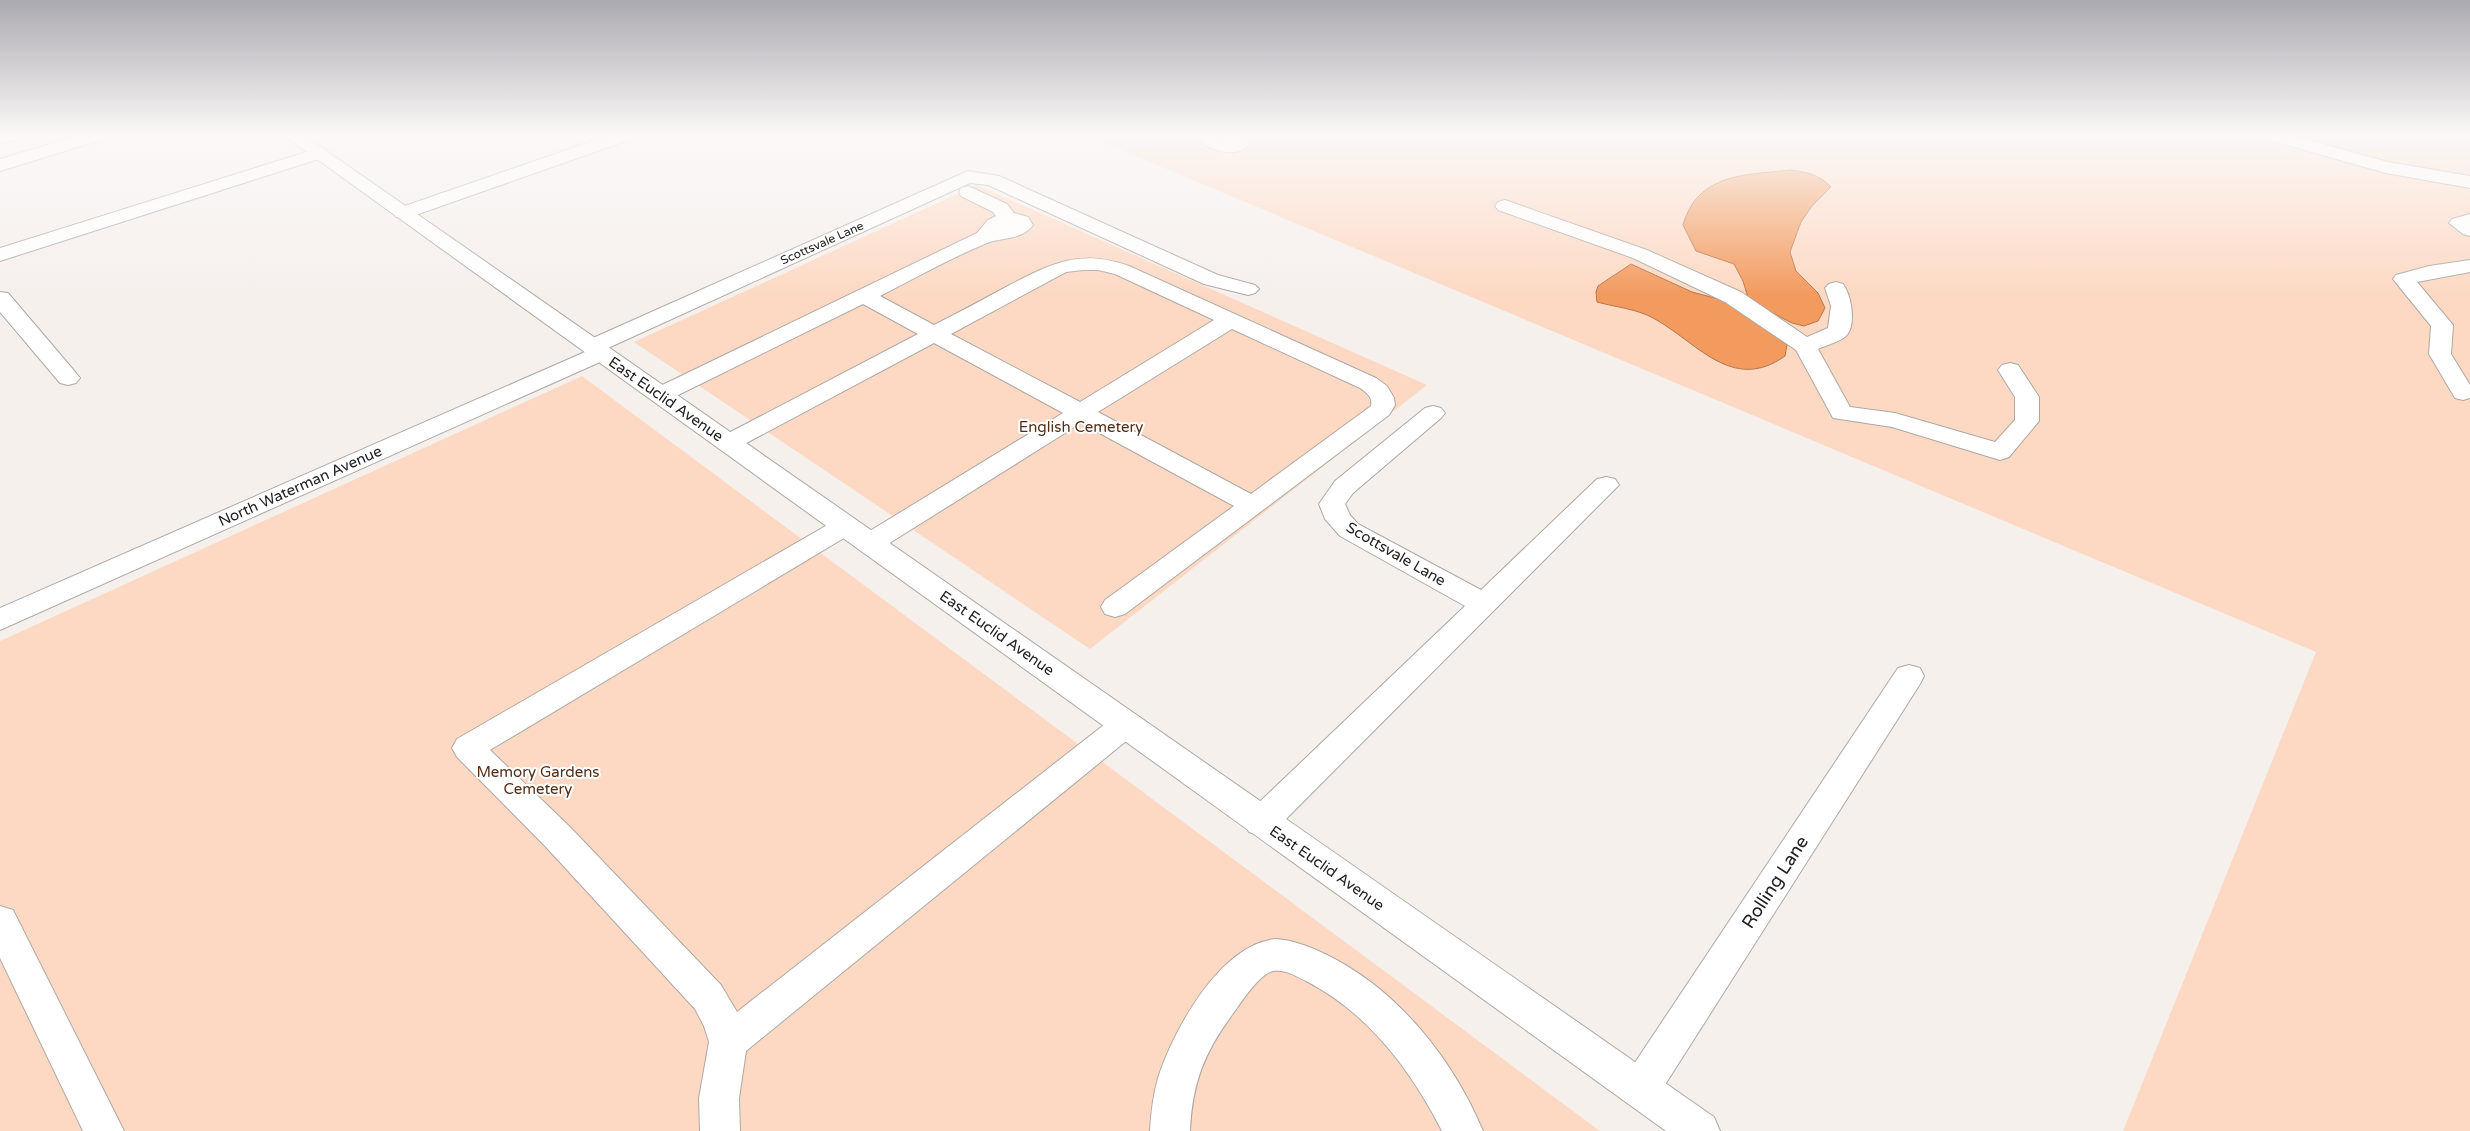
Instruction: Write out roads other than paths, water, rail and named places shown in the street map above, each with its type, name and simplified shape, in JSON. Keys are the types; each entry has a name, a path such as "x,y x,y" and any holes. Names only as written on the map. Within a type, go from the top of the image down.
{"street":[{"path":"0,255 206,189"},
{"name":"East Euclid Avenue","path":"369,189 1700,1131"},
{"path":"403,213 472,189"},
{"name":"Scottsvale Lane","path":"596,350 943,189"},
{"name":"Scottsvale Lane","path":"1011,189 1211,280 1248,289"},
{"path":"660,395 984,237 1008,233 1023,225 1021,222 1008,219 1000,208 968,192"},
{"path":"1505,206 1640,254 1733,297 1806,346 1841,413 1895,420 2000,452 2027,421 2027,397 2010,370"},
{"path":"2470,220 2459,223 2470,230"},
{"path":"728,443 1059,268 1079,263 1111,266 1368,383 1378,390 1383,397 1384,403 1381,410 1115,606"},
{"path":"2464,393 2440,354 2442,325 2403,279 2429,272 2470,266"},
{"path":"1806,346 1838,332 1842,306 1836,288"},
{"path":"864,296 1252,506"},
{"path":"0,298 68,378"},
{"path":"870,543 1230,320"},
{"name":"North Waterman Avenue","path":"0,620 596,350"},
{"name":"Scottsvale Lane","path":"1433,413 1344,487 1332,504 1338,519 1349,530 1484,604"},
{"path":"1261,822 1606,485"},
{"path":"720,1131 719,1098 728,1042 722,1020 708,997 558,837 468,748 845,526"},
{"name":"Rolling Lane","path":"1640,1088 1909,676"},
{"path":"728,1042 1125,725"},
{"path":"0,921 104,1131"},
{"path":"1170,1131 1170,1104 1178,1072 1191,1044 1210,1014 1239,976 1256,962 1268,956 1282,956 1306,962 1338,978 1381,1015 1414,1053 1450,1105 1463,1131"}],"park label":[{"name":"English Cemetery","path":"1081,427"},
{"name":"Memory Gardens Cemetery","path":"538,780"}]}
